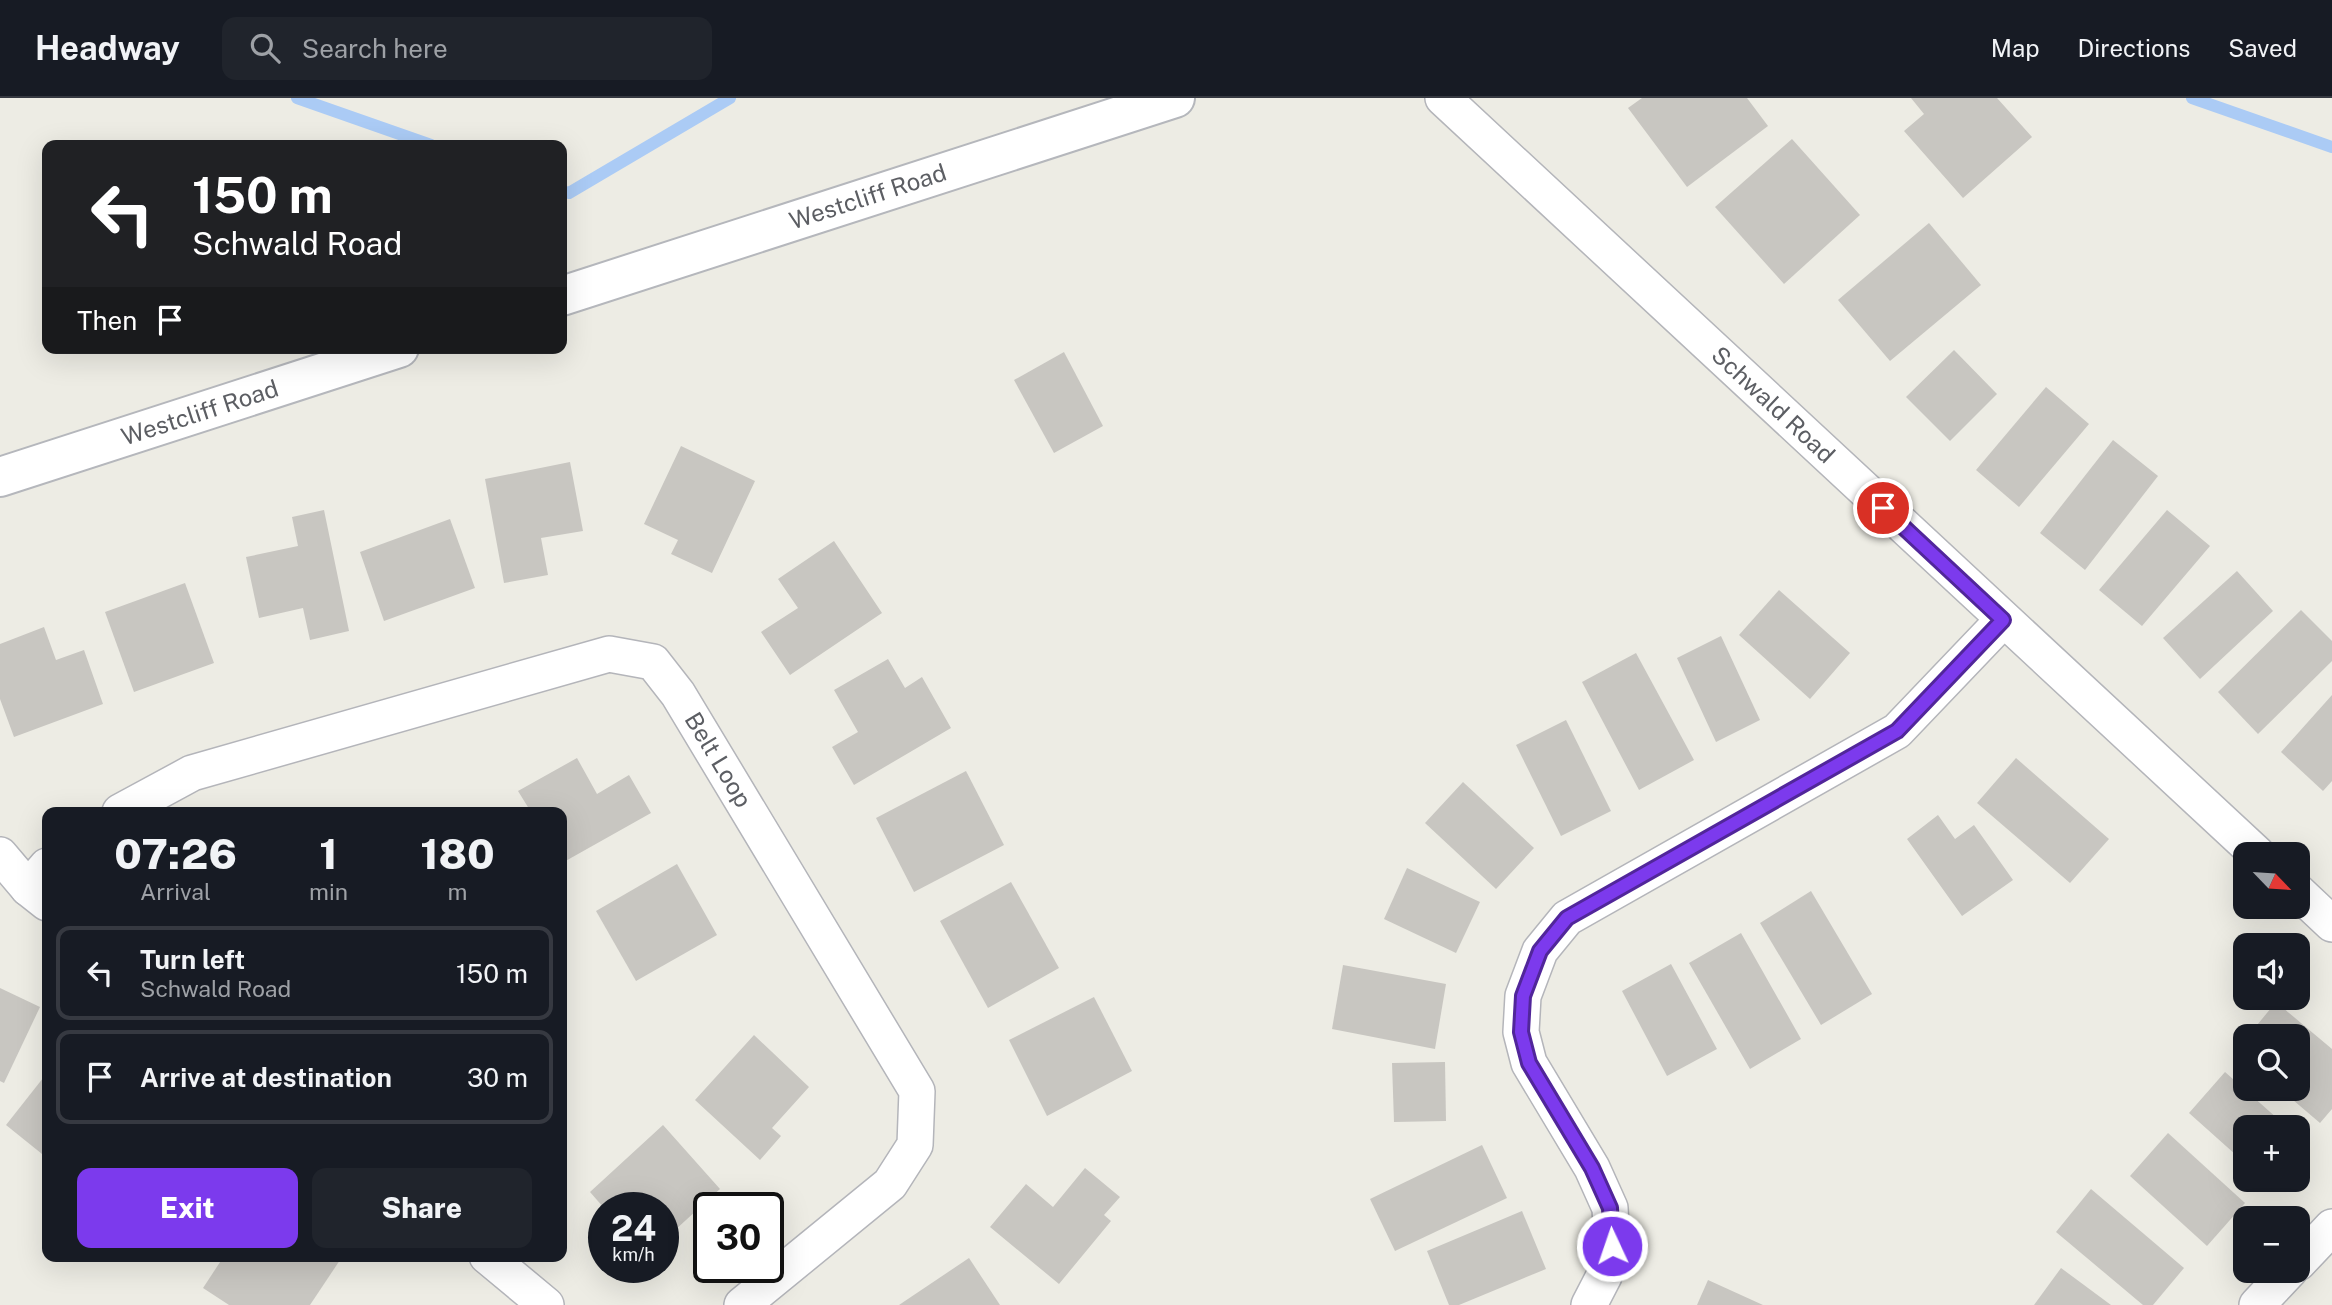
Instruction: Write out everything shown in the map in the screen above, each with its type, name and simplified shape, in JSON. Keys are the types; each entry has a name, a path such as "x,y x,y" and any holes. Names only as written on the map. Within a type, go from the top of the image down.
{"street":[{"name":"Westcliff Road","path":"567,294 1175,98"},
{"name":"Schwald Road","path":"1443,98 2244,842"},
{"name":"Westcliff Road","path":"0,477 380,354"},
{"path":"1589,1305 1604,1276 1612,1246 1610,1208 1592,1168 1529,1063 1521,1032 1523,996 1540,951 1567,918 1897,731 2003,620"},
{"name":"Belt Loop","path":"129,807 192,773 610,654 653,662 677,694 917,1091 915,1145 890,1184 742,1305"},
{"path":"0,855 41,886"},
{"path":"2310,903 2332,924"},
{"path":"2310,1250 2332,1227"},
{"path":"493,1262 546,1305"},
{"path":"2257,1305 2278,1283"}],"building":[{"path":"1642,98 1747,98 1768,126 1687,187 1628,108"},
{"path":"1911,98 1997,98 2032,137 1963,198 1904,131 1924,114"},
{"path":"1792,139 1860,215 1784,284 1715,207"},
{"path":"1929,223 1981,285 1890,361 1838,300"},
{"path":"1954,350 1997,394 1950,441 1906,397"},
{"path":"1064,352 1103,426 1054,453 1014,380"},
{"path":"2046,387 2089,424 2019,507 1976,470"},
{"path":"2113,440 2158,476 2085,570 2040,533"},
{"path":"681,446 755,481 712,573 671,554 678,540 644,524"},
{"path":"570,462 583,531 541,538 548,575 504,583 485,479"},
{"path":"324,510 349,631 310,640 303,608 259,618 246,557 298,546 292,517"},
{"path":"2167,510 2210,546 2142,626 2099,590"},
{"path":"450,519 475,588 384,621 360,552"},
{"path":"834,541 882,613 790,675 761,632 798,608 778,579"},
{"path":"2237,571 2273,611 2200,679 2163,638"},
{"path":"185,583 214,663 134,692 105,612"},
{"path":"1779,590 1850,653 1810,699 1739,635"},
{"path":"2301,610 2332,641 2332,661 2258,734 2218,692"},
{"path":"44,627 56,660 84,650 103,704 14,737 0,699 0,644"},
{"path":"1721,636 1760,720 1716,742 1677,658"},
{"path":"1636,653 1694,760 1639,790 1582,682"},
{"path":"888,659 905,688 922,677 951,728 854,785 832,747 858,732 834,690"},
{"path":"2332,695 2332,781 2323,791 2281,752"},
{"path":"1566,720 1611,811 1561,836 1516,745"},
{"path":"577,758 597,794 629,775 651,813 567,860 567,807 528,807 518,791"},
{"path":"2016,758 2109,839 2070,883 1977,803"},
{"path":"966,771 1004,845 914,892 876,818"},
{"path":"1463,782 1534,848 1496,889 1425,823"},
{"path":"1938,815 1955,839 1974,825 2013,880 1962,916 1907,839"},
{"path":"677,864 717,935 636,981 596,911"},
{"path":"1407,868 1480,902 1456,953 1384,919"},
{"path":"1011,882 1059,968 988,1008 940,921"},
{"path":"1811,891 1872,994 1821,1025 1760,923"},
{"path":"1741,933 1801,1039 1750,1069 1689,963"},
{"path":"1671,964 1717,1049 1667,1076 1622,991"},
{"path":"1343,965 1446,984 1435,1049 1332,1029"},
{"path":"0,988 40,1007 4,1083 0,1081"},
{"path":"1094,997 1132,1071 1047,1116 1009,1040"},
{"path":"2269,1010 2286,1010 2302,1024 2258,1024"},
{"path":"2310,1031 2332,1049 2332,1109 2320,1123 2294,1101 2310,1101"},
{"path":"754,1035 809,1087 772,1128 781,1136 760,1160 695,1100"},
{"path":"1445,1062 1446,1121 1394,1122 1392,1063"},
{"path":"2225,1072 2233,1079 2233,1101 2258,1101 2273,1115 2233,1115 2233,1152 2189,1113"},
{"path":"42,1079 42,1154 6,1125"},
{"path":"663,1125 720,1189 717,1192 693,1192 693,1214 679,1226 679,1192 590,1192"},
{"path":"2168,1133 2245,1203 2242,1206 2233,1206 2233,1217 2207,1246 2130,1176"},
{"path":"1482,1145 1507,1198 1395,1251 1370,1199"},
{"path":"1085,1168 1120,1197 1104,1215 1111,1221 1059,1284 990,1227 1026,1184 1053,1207"},
{"path":"2091,1189 2184,1268 2153,1305 2143,1305 2056,1232"},
{"path":"1522,1211 1546,1269 1459,1305 1449,1305 1427,1251"},
{"path":"969,1258 1000,1305 899,1305"},
{"path":"220,1262 339,1262 310,1305 229,1305 203,1288"},
{"path":"2061,1268 2111,1305 2034,1305"},
{"path":"1708,1280 1763,1305 1697,1305"}],"waterway":[{"path":"297,98 417,140"},
{"path":"567,192 730,98"},
{"path":"2192,98 2332,147"}],"route":[{"path":"1612,1246 1610,1208 1592,1168 1529,1063 1521,1032 1523,996 1540,951 1567,918 1897,731 2003,620 1883,508"}]}
